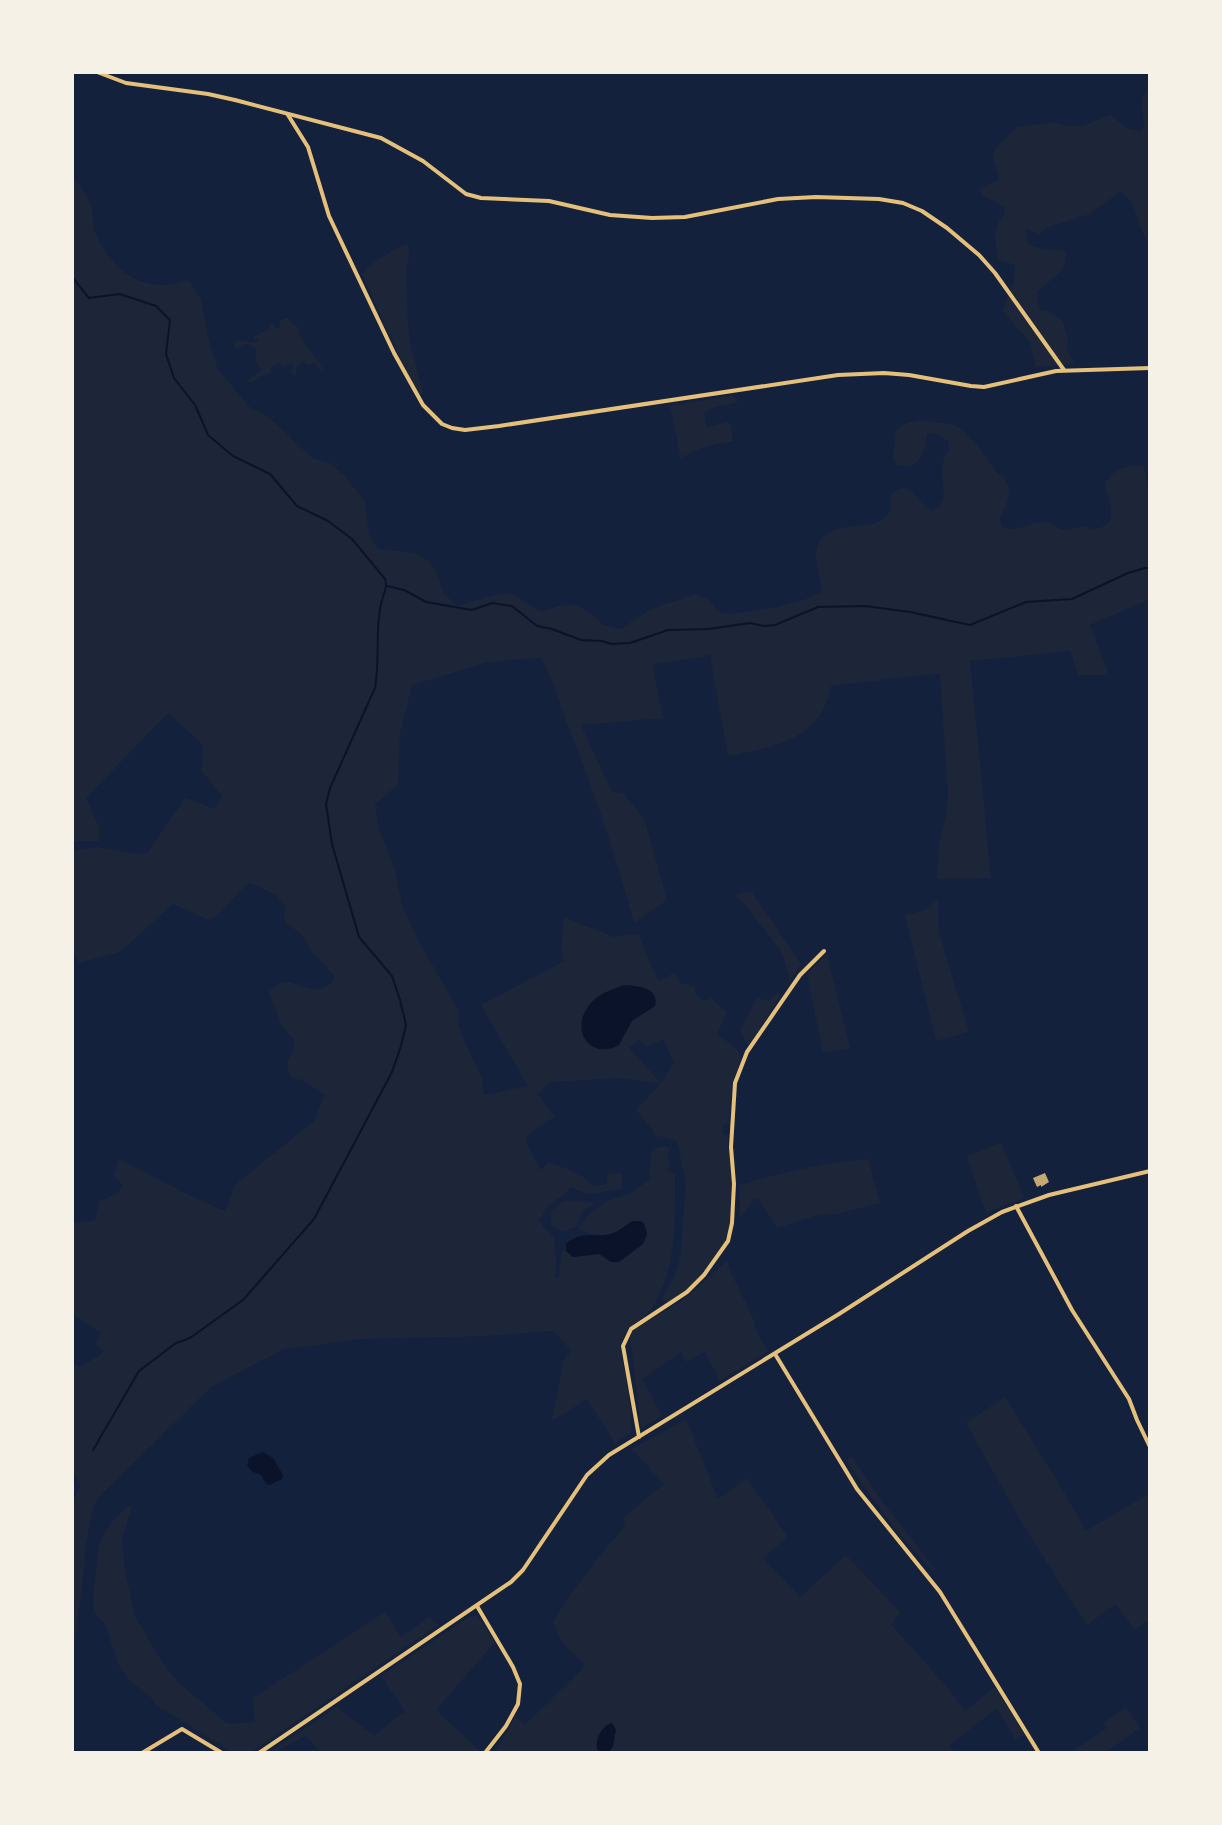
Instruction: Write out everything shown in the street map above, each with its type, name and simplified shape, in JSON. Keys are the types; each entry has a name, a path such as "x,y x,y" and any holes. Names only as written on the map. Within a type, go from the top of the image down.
{"street":[{"path":"97,72 126,83 208,94 381,138 423,161 466,194 481,198 549,201 610,215 652,218 685,217 778,199 879,199 903,203 922,211 947,228 979,255 1064,370"},
{"path":"287,113 308,147 329,216 404,373 423,405 442,424 452,428 465,430 499,426 838,375 909,375 984,387 1064,370 1150,368"},
{"path":"639,1437 623,1346 631,1329 687,1292 712,1267 728,1241 734,1184 731,1147 735,1083 747,1052 800,975 824,951"},
{"path":"259,1753 511,1582 523,1570 591,1470 609,1455 968,1231 1016,1206 1150,1171"},
{"path":"1016,1206 1072,1310 1129,1399 1150,1447"},
{"path":"775,1354 857,1489 940,1592 1039,1753"},
{"path":"477,1606 520,1684 518,1704 485,1753"},
{"path":"142,1753 182,1729 222,1753"}],"shaded area":[{"path":"1150,86 1150,243 1142,231 1135,209 1120,192 1090,214 1046,228 1038,235 1026,228 1028,244 1066,251 1061,271 1036,293 1040,310 1048,311 1063,321 1068,339 1067,352 1075,364 1036,367 1030,343 1003,311 1014,283 1015,265 999,260 996,248 996,230 1005,215 1004,207 979,190 999,179 993,157 996,148 1016,127 1056,122 1083,126 1110,115 1129,129 1140,131 1145,127 1142,100"},
{"path":"72,176 88,199 95,232 113,262 130,276 152,284 167,285 188,280 201,299 218,369 248,406 269,417 312,458 330,463 344,475 365,502 369,535 378,549 415,553 430,562 444,594 458,606 511,593 541,612 558,606 576,605 591,613 603,625 621,629 651,609 695,594 709,600 721,613 731,614 804,600 821,592 816,555 820,540 826,534 841,528 878,522 891,511 891,494 905,488 932,511 943,500 942,468 949,449 948,441 934,432 927,434 923,454 916,463 897,465 893,458 896,431 902,425 919,420 955,425 963,430 1004,478 1009,494 1000,518 1002,527 1008,529 1045,522 1064,529 1100,528 1110,520 1111,514 1105,483 1122,468 1144,466 1150,499 1150,599 1090,625 1109,675 1078,675 1070,651 970,661 991,878 937,879 939,845 948,795 940,673 831,686 823,710 805,731 782,743 728,756 710,655 652,665 663,718 581,725 612,792 623,793 645,821 667,900 634,923 596,802 541,657 485,663 412,685 400,733 398,784 375,805 379,829 395,870 402,905 419,942 459,1011 459,1026 482,1079 484,1095 528,1086 481,1005 564,961 561,948 564,917 614,937 639,934 659,981 674,973 680,983 695,987 695,992 703,1001 710,997 727,1013 717,1034 737,1049 741,1058 732,1087 729,1123 722,1126 724,1135 728,1135 732,1188 726,1240 701,1276 666,1304 662,1299 680,1259 686,1184 677,1141 654,1135 636,1110 661,1083 619,1078 551,1082 537,1094 555,1116 526,1137 527,1145 541,1170 548,1162 578,1173 594,1186 606,1184 608,1174 622,1173 622,1189 587,1194 570,1187 548,1206 539,1221 554,1239 555,1278 559,1277 562,1250 573,1257 600,1254 615,1263 643,1244 647,1230 639,1221 606,1235 578,1229 588,1215 607,1201 629,1194 652,1178 649,1174 652,1149 666,1146 670,1150 667,1154 670,1163 667,1171 675,1175 675,1209 673,1244 666,1277 652,1308 629,1329 620,1346 632,1432 615,1443 587,1399 552,1421 564,1359 572,1351 553,1331 361,1339 284,1349 211,1387 97,1499 85,1550 75,1641 72,1641 72,1502 81,1485 72,1472 72,1362 79,1367 104,1351 96,1344 101,1333 72,1314 72,1224 95,1220 99,1201 116,1194 123,1186 114,1176 119,1159 225,1211 235,1185 314,1121 325,1095 292,1078 288,1062 295,1047 293,1039 282,1026 269,992 285,982 319,989 331,984 335,977 302,935 285,922 286,906 274,894 250,883 209,920 173,904 120,952 79,963 72,948 72,851 97,847 139,854 148,852 185,798 215,809 222,796 201,770 202,744 168,713 86,798 100,829 98,841 72,843","holes":["640,1039 646,1047 663,1039 674,1063 661,1083 629,1048"]},
{"path":"405,244 409,246 406,270 408,324 423,393 419,394 362,274 382,257"},
{"path":"284,318 298,327 302,339 324,372 314,363 308,365 303,361 296,368 294,376 290,370 294,368 291,363 282,367 279,363 270,368 272,373 251,383 246,381 262,370 255,359 257,351 245,344 237,349 232,342 258,342 254,336 271,328 269,325 273,323 274,328 280,328"},
{"path":"733,395 738,401 704,413 707,427 728,422 733,441 699,449 681,459 670,406"},
{"path":"751,891 801,964 790,981 782,952 744,903 734,895"},
{"path":"938,899 939,933 969,1032 936,1041 905,915 928,909"},
{"path":"827,954 850,1048 823,1053 807,974"},
{"path":"624,985 651,991 656,1000 655,1006 632,1021 619,1045 598,1049 584,1038 582,1020 586,1009 595,999"},
{"path":"777,993 781,995 749,1046 740,1031 757,998 769,1001"},
{"path":"1001,1142 1024,1198 986,1213 967,1156"},
{"path":"868,1159 880,1203 837,1214 814,1216 777,1228 759,1199 755,1199 740,1218 739,1185 803,1169"},
{"path":"563,1201 595,1203 583,1211 576,1227 562,1232 551,1225 551,1212"},
{"path":"633,1221 644,1223 647,1234 643,1244 619,1262 611,1262 599,1254 573,1257 566,1251 566,1244 577,1237 610,1234"},
{"path":"727,1261 757,1334 768,1351 720,1381 705,1352 686,1362 681,1352 643,1379 662,1416 641,1428 630,1337 636,1328 680,1302"},
{"path":"1005,1397 1086,1531 1150,1493 1150,1620 1135,1630 1115,1604 1087,1625 1023,1525 966,1423"},
{"path":"686,1419 718,1499 747,1478 788,1537 763,1558 800,1597 846,1555 901,1613 891,1624 965,1711 995,1687 1024,1735 1016,1740 997,1708 949,1746 957,1753 608,1753 611,1750 612,1723 605,1726 597,1749 603,1753 493,1753 515,1717 525,1725 585,1666 562,1642 553,1622 578,1584 625,1525 623,1518 664,1484 632,1449"},
{"path":"263,1452 273,1458 283,1475 282,1479 270,1485 247,1465 249,1458"},
{"path":"852,1457 935,1569 933,1571 898,1532 866,1489 846,1460"},
{"path":"130,1505 132,1507 122,1538 125,1571 135,1616 163,1664 179,1683 228,1724 255,1722 253,1698 385,1612 401,1637 429,1617 438,1625 250,1753 231,1753 159,1707 129,1680 118,1664 106,1626 94,1612 99,1543 112,1521"},
{"path":"477,1615 495,1642 436,1710 481,1752 321,1753 306,1736 268,1753 337,1707 374,1736 405,1711 381,1676"},
{"path":"1126,1707 1140,1728 1104,1753 1070,1753 1107,1728 1103,1723"},
{"path":"612,1723 616,1730 613,1746 608,1753 603,1753 597,1749 598,1737"}],"building":[{"path":"1045,1173 1049,1182 1037,1187 1033,1178"}],"waterway":[{"path":"72,277 89,298 120,294 156,306 170,320 166,354 174,378 195,405 208,435 233,456 270,474 297,506 328,521 352,539 385,579 378,625 375,688 330,788 326,804 332,844 359,937 392,976 406,1025 392,1072 314,1219 243,1300 139,1371 93,1450"},
{"path":"387,586 404,590 426,602 472,610 492,603 512,606 537,626 581,640 611,644 630,643 668,630 708,629 750,623 775,625 818,607 865,606 970,625 1026,602 1072,599 1128,573 1150,568"}]}
